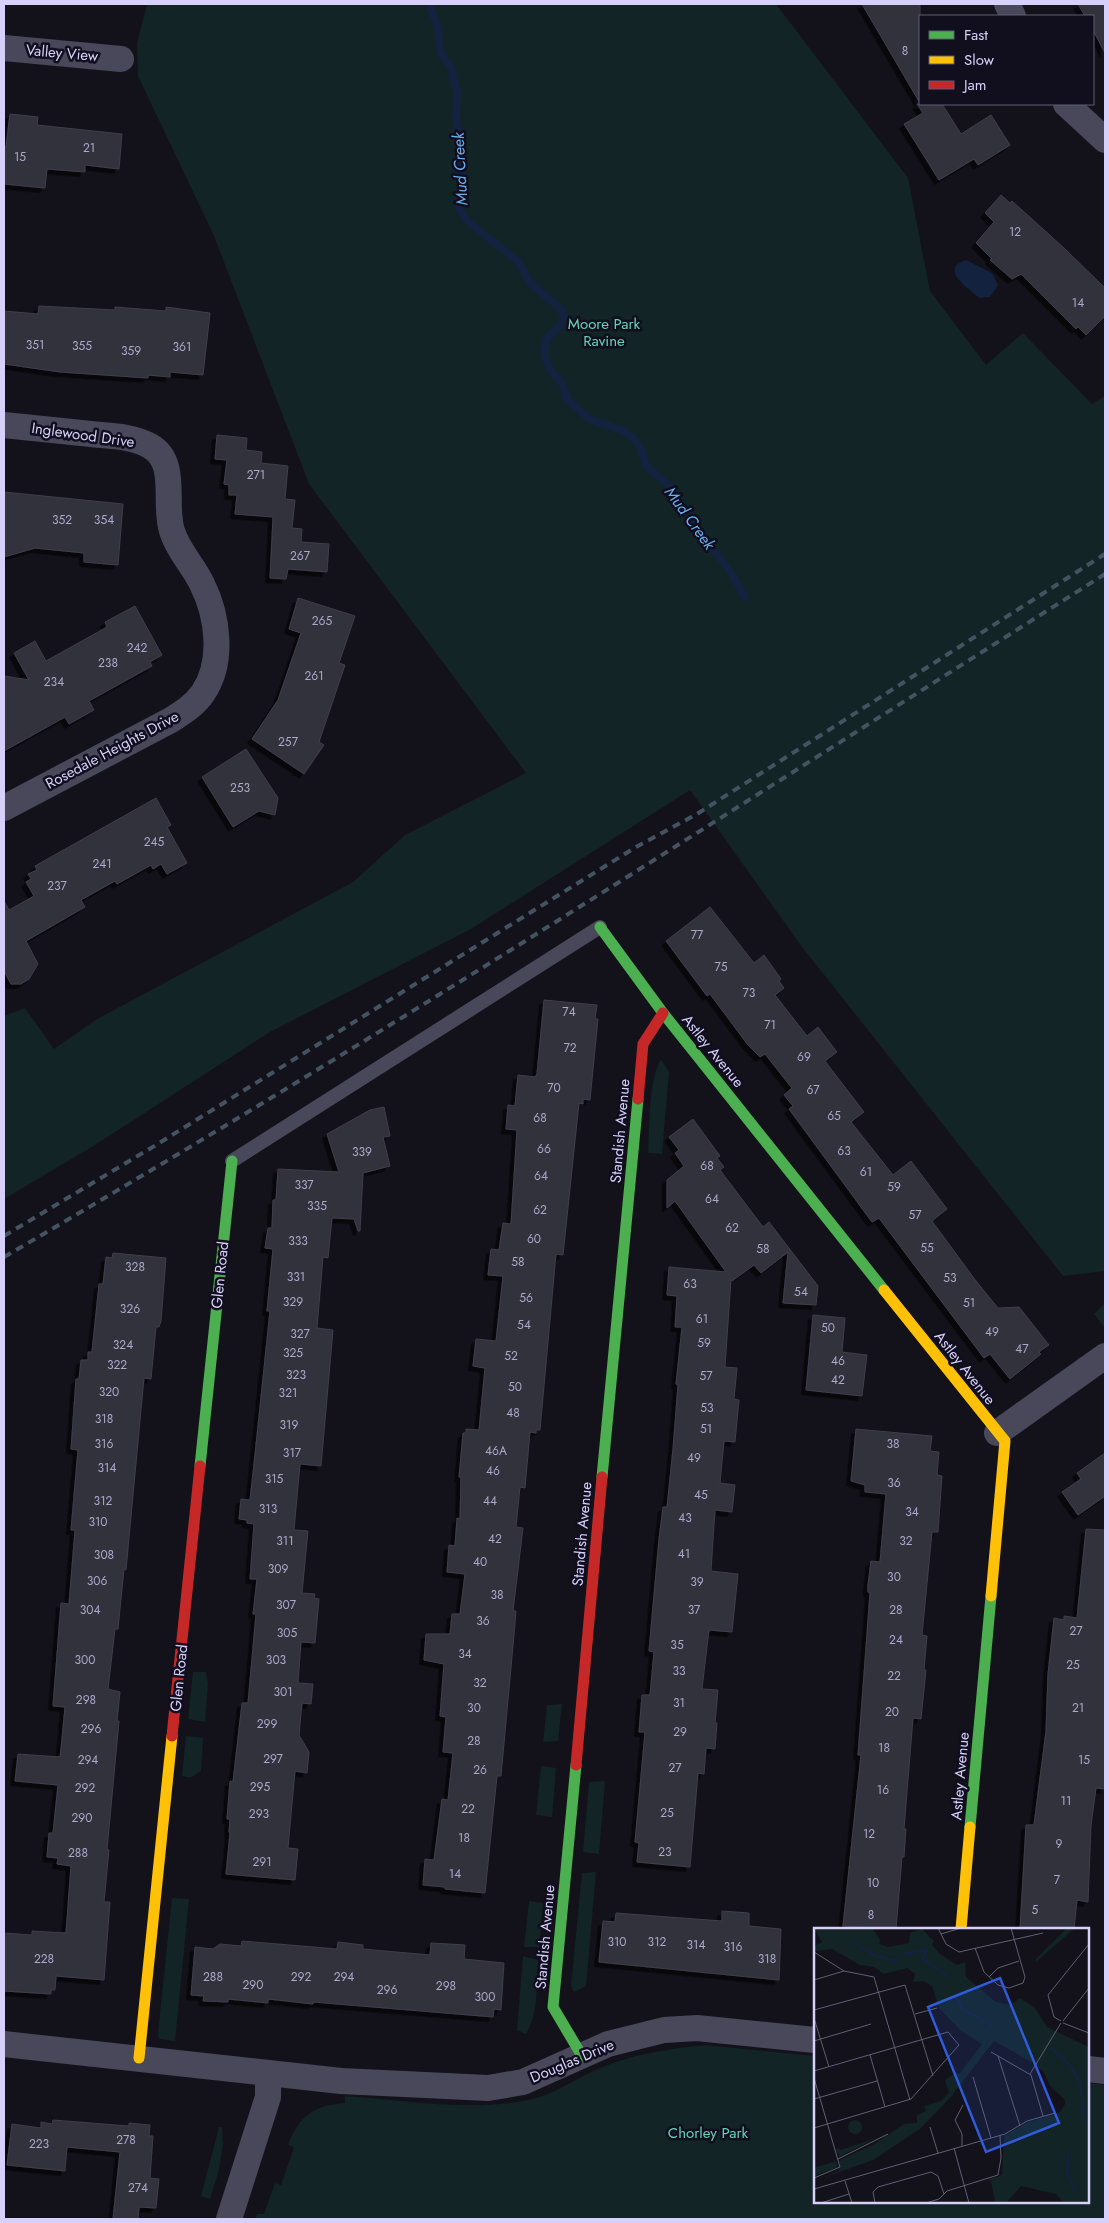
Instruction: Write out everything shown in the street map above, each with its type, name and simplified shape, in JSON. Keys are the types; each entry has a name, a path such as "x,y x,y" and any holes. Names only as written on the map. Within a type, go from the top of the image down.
{"street":[{"name":"Valley View","path":"4,48 121,58"},
{"path":"1067,105 1105,140"},
{"name":"Inglewood Drive","path":"4,425 128,438 150,446 160,454"},
{"name":"Rosedale Heights Drive","path":"4,808 171,720 189,708 202,694 210,681 215,666 215,628 201,583 179,548 172,530 168,514 168,470 160,454"},
{"name":"Astley Avenue","path":"600,927 664,1014 1005,1441 961,1928"},
{"name":"Standish Avenue","path":"582,2056 553,2007 643,1044 664,1014"},
{"name":"Glen Road","path":"139,2058 232,1162"},
{"path":"997,1433 1105,1356"},
{"name":"Douglas Drive","path":"139,2058 340,2080 488,2088 531,2080 582,2056 632,2036 664,2030 698,2028 814,2040"},
{"path":"4,2044 139,2058"},
{"path":"1089,2069 1105,2071"},
{"path":"229,2219 268,2097 268,2073"}],"lane":[{"path":"232,1162 600,927"}],"green space":[{"name":"Moore Park Ravine","path":"147,4 776,4 908,178 930,291 986,365 1023,333 1092,404 1105,396 1105,1271 1063,1276 802,947 690,790 471,929 270,1032 95,1145 4,1199 4,1016 25,1008 54,1049 97,1019 353,882 405,835 526,773 309,484 214,236 138,76 137,43"},
{"path":"661,1059 669,1072 662,1154 648,1153 652,1092"},
{"path":"1105,1303 1105,1328 1094,1314"},
{"path":"193,1672 206,1672 208,1684 205,1722 188,1719"},
{"path":"562,1704 558,1741 543,1742 547,1705"},
{"path":"186,1736 203,1738 201,1771 190,1778 182,1776"},
{"path":"541,1766 556,1768 552,1817 536,1815"},
{"path":"605,1781 599,1854 583,1852 589,1782"},
{"path":"596,1872 586,1986 574,1992 571,1986 582,1873"},
{"path":"172,1898 189,1899 175,2041 159,2039 158,2033"},
{"path":"529,1901 543,1903 539,1947 524,1947"},
{"path":"523,1956 538,1960 535,2008 526,2034 517,2030"},
{"name":"Chorley Park","path":"705,2045 814,2056 814,2203 1089,2203 1089,2083 1105,2085 1105,2219 255,2219 257,2214 264,2214 275,2183 281,2185 294,2147 288,2145 297,2126 316,2110 325,2106 345,2103 345,2096 439,2104 486,2105 509,2103 541,2097 624,2059 664,2050"},
{"path":"219,2127 222,2127 223,2144 219,2170 210,2199 201,2196"}],"water":[{"path":"966,260 992,273 998,285 990,297 980,298 958,279 955,274 955,268"}],"building":[{"path":"862,4 920,4 919,101"},
{"path":"1078,4 1105,4 1105,53 1094,32 1094,15 1084,15"},
{"path":"917,104 943,105 961,134 991,115 1010,145 978,165 974,159 939,180 904,124 923,113"},
{"path":"10,114 38,117 37,125 122,134 119,169 85,165 85,172 47,169 45,188 4,184 4,147 6,147"},
{"path":"1001,195 1010,203 1012,201 1105,288 1105,316 1086,335 1078,327 1076,329 1021,274 1012,279 990,260 992,259 976,243 994,222 985,213"},
{"path":"39,306 115,310 115,307 166,311 166,307 210,313 203,375 170,372 170,377 148,375 148,378 60,372 4,364 4,311 38,314"},
{"path":"217,435 247,438 246,450 262,452 261,463 288,466 285,499 295,500 292,528 302,529 301,542 329,544 327,572 288,569 286,579 270,578 273,517 235,514 237,495 229,495 229,485 224,484 227,460 215,459"},
{"path":"4,492 123,504 118,565 84,562 84,553 35,548 4,557"},
{"path":"298,598 355,616 339,663 345,665 319,742 324,745 304,774 252,739 278,700 301,633 289,629"},
{"path":"135,606 162,655 150,662 152,666 89,701 94,710 69,724 65,717 4,751 4,676 29,680 14,653 35,641 46,661 107,627 105,622"},
{"path":"246,749 278,798 275,815 259,811 233,827 202,777"},
{"path":"156,798 171,825 167,827 187,863 167,874 161,864 153,869 151,865 117,884 115,881 81,900 85,907 26,941 38,964 29,979 21,984 11,984 4,971 4,901 9,910 34,896 26,882 31,879 28,874 37,870 35,866"},
{"path":"710,907 754,963 764,955 781,979 779,981 784,988 775,995 807,1036 818,1027 837,1052 825,1061 864,1112 851,1122 893,1175 911,1161 947,1209 932,1221 976,1281 998,1308 1019,1307 1049,1345 1039,1352 1041,1354 1010,1379 990,1354 984,1358 879,1218 872,1222 789,1109 793,1106 784,1095 792,1088 765,1054 760,1057 748,1045 710,994 707,996 666,941"},
{"path":"544,1000 597,1005 595,1019 598,1019 590,1100 583,1099 583,1104 579,1103 563,1255 556,1254 540,1430 536,1430 536,1433 530,1432 525,1488 520,1487 516,1527 523,1528 513,1611 516,1611 514,1635 501,1776 497,1776 485,1893 423,1885 425,1859 434,1860 442,1799 448,1800 453,1753 443,1752 446,1717 440,1716 444,1664 424,1660 426,1634 450,1634 452,1614 460,1614 465,1574 447,1572 449,1545 455,1546 457,1518 460,1519 461,1477 459,1477 463,1433 466,1433 466,1429 479,1430 485,1368 473,1366 476,1339 496,1341 503,1276 488,1275 491,1249 499,1250 503,1223 511,1224 517,1130 506,1129 508,1105 515,1106 518,1075 535,1077 537,1074"},
{"path":"384,1107 390,1136 383,1137 390,1166 363,1173 360,1231 358,1231 354,1219 332,1218 328,1258 323,1257 317,1328 333,1330 321,1466 300,1464 294,1530 308,1531 302,1593 315,1594 314,1598 319,1599 315,1643 301,1642 298,1683 313,1684 311,1704 302,1703 299,1735 309,1752 307,1773 295,1771 288,1848 298,1849 295,1880 226,1874 230,1833 230,1819 227,1819 230,1781 233,1782 242,1703 248,1703 256,1614 253,1614 257,1579 250,1579 254,1524 247,1523 247,1520 239,1519 241,1499 250,1500 270,1311 267,1311 273,1249 265,1248 268,1228 272,1228 273,1200 276,1200 278,1169 339,1172 327,1134 370,1110"},
{"path":"693,1119 720,1156 717,1158 724,1167 720,1170 763,1227 769,1222 818,1286 816,1305 783,1303 788,1252 761,1273 754,1265 732,1281 731,1279 725,1367 737,1368 734,1399 739,1400 735,1442 724,1441 720,1483 735,1485 732,1512 715,1510 711,1571 738,1574 732,1632 709,1630 702,1689 718,1690 715,1749 706,1748 704,1774 698,1773 690,1867 637,1862 639,1843 635,1842 645,1732 639,1732 642,1695 650,1695 654,1652 649,1651 659,1539 663,1507 667,1507 673,1449 678,1385 676,1384 682,1327 675,1327 677,1296 667,1295 669,1267 726,1272 675,1201 667,1208 667,1180 684,1166 675,1153 679,1150 669,1137"},
{"path":"113,1253 166,1258 161,1321 159,1327 156,1327 151,1379 144,1378 126,1570 124,1569 118,1629 115,1629 108,1689 120,1692 104,1902 110,1902 104,1980 56,1976 55,1990 51,1990 51,1994 4,1991 4,1933 32,1935 32,1931 66,1933 71,1866 57,1864 58,1858 47,1857 49,1833 53,1833 58,1785 15,1781 18,1754 60,1757 65,1707 53,1706 61,1603 69,1604 75,1530 71,1530 78,1450 71,1449 76,1379 79,1379 81,1360 88,1360 88,1352 92,1352 99,1284 103,1284 106,1257 112,1258"},
{"path":"813,1315 845,1318 842,1352 867,1355 862,1396 806,1390"},
{"path":"856,1429 932,1436 930,1451 939,1452 937,1475 942,1476 938,1532 932,1532 922,1635 927,1636 924,1670 926,1670 921,1719 913,1718 904,1829 906,1829 904,1857 902,1857 896,1928 843,1926 861,1755 858,1755 870,1593 868,1592 868,1585 871,1561 880,1562 886,1494 865,1492 865,1485 851,1481"},
{"path":"1105,1453 1105,1496 1078,1515 1062,1492 1081,1479 1077,1473"},
{"path":"1086,1529 1105,1530 1105,1789 1096,1788 1091,1826 1088,1902 1077,1900 1074,1928 1020,1928 1026,1825 1034,1825 1046,1731 1048,1674 1054,1618 1064,1620 1064,1616 1077,1618"},
{"path":"722,1911 749,1913 749,1926 781,1929 779,1980 599,1962 603,1921 615,1922 616,1913 722,1921"},
{"path":"242,1941 337,1949 338,1942 363,1945 363,1949 430,1955 431,1943 465,1945 464,1959 504,1963 501,2010 494,2009 493,2017 268,1999 268,2003 228,1999 228,2002 203,2001 204,1996 191,1995 195,1947 213,1949 220,1944 241,1946"},
{"path":"53,2120 129,2126 129,2123 150,2125 149,2136 153,2136 150,2178 159,2179 156,2208 139,2207 138,2219 113,2219 120,2152 67,2147 65,2171 7,2165 12,2124 41,2128 41,2122 52,2124"}],"waterway":[{"name":"Mud Creek","path":"429,4 438,28 441,54 451,67 457,91 456,116 461,180 457,200 459,208 468,222 518,261 530,283 561,309 564,317 558,328 546,339 544,355 551,371 562,383 567,399 589,419 624,431 634,439 641,449 646,465 670,487 704,539 728,568 745,597"}],"railway":[{"path":"4,1236 156,1145 636,847 697,814 1105,554"},
{"path":"4,1257 282,1091 558,921 1105,574"}],"traffic: fast":[{"path":"600,927 663,1013 884,1290"},
{"path":"602,1477 638,1099"},
{"path":"200,1466 232,1161"},
{"path":"970,1827 991,1596"},
{"path":"576,1765 553,2007 582,2056"}],"traffic: slow":[{"path":"884,1290 1005,1441 991,1596"},
{"path":"139,2058 172,1736"},
{"path":"961,1928 970,1827"}],"traffic: jam":[{"path":"638,1099 643,1044 663,1013"},
{"path":"172,1736 200,1466"},
{"path":"576,1765 602,1477"}]}
